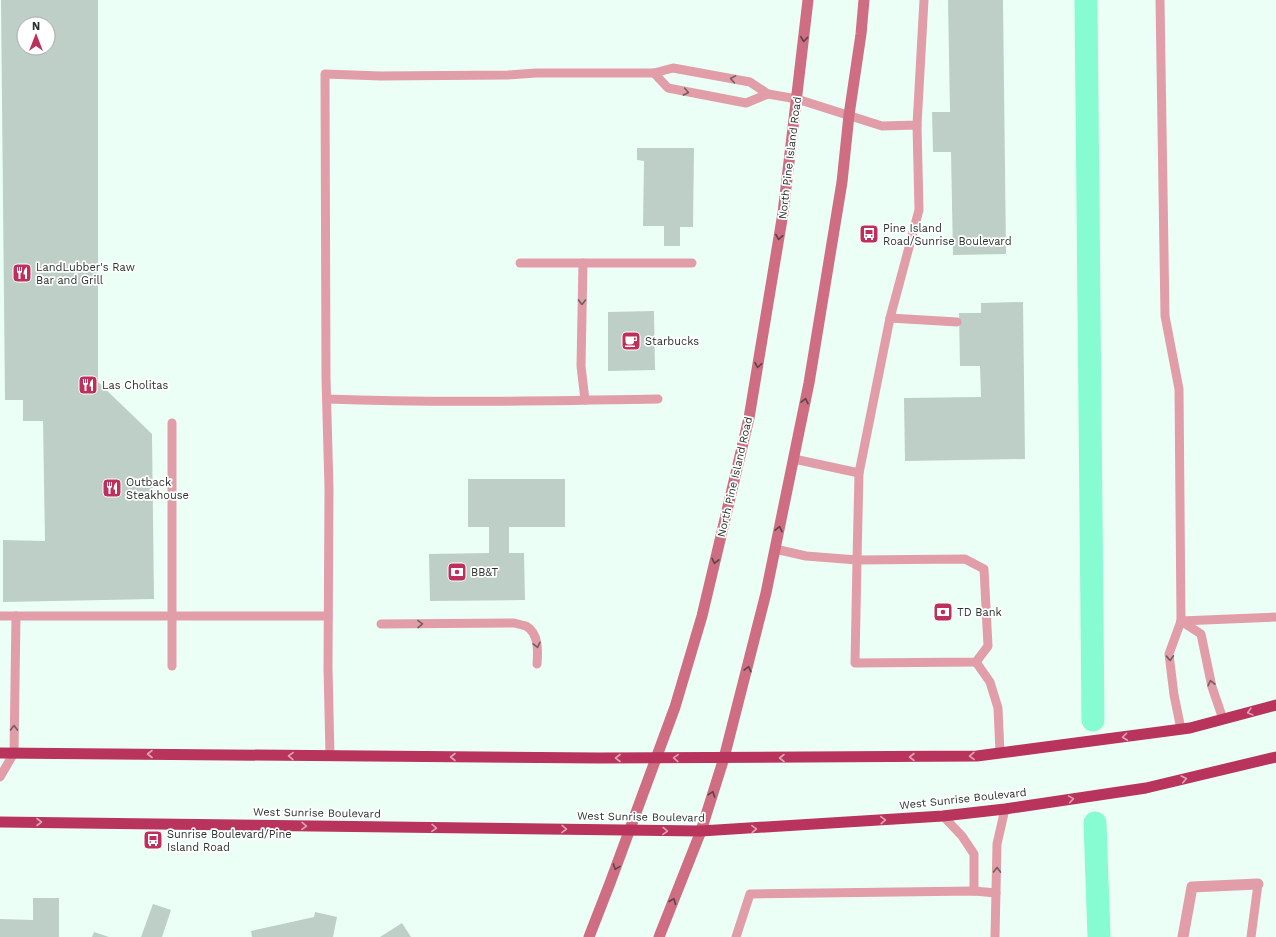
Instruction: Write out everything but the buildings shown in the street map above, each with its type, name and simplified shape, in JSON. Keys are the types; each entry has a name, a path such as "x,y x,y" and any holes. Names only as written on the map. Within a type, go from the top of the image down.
{"highway":[{"path":"0,753 724,758 977,756 1190,728 1276,705"},
{"name":"West Sunrise Boulevard","path":"0,822 701,831 943,816 1005,810 1146,788 1276,757"}],"main road":[{"name":"North Pine Island Road","path":"589,937 675,707 702,616 749,418 783,213 808,0"},
{"path":"659,937 701,831 724,758 749,665 775,549 809,384 842,182 864,0"}],"street":[{"path":"1183,937 1192,888 1258,884"}],"lane":[{"path":"924,0 917,126 919,210 890,318 859,473 855,663 976,662"},
{"path":"1160,0 1165,316 1179,389 1181,621 1169,654 1174,695 1181,729"},
{"path":"330,756 325,74 387,76 508,75 536,73 654,73 673,68 750,82 768,94 797,99 882,126 917,126"},
{"path":"654,73 668,88 746,103 768,94"},
{"path":"520,263 692,263"},
{"path":"582,263 581,366 585,400"},
{"path":"890,318 957,322"},
{"path":"327,399 520,402 658,399"},
{"path":"172,423 172,666"},
{"path":"794,458 859,473"},
{"path":"775,549 806,556 858,560 965,559 984,569 988,646 976,662"},
{"path":"0,616 328,616"},
{"path":"0,777 14,753 16,616"},
{"path":"1181,621 1276,617"},
{"path":"1181,621 1200,634 1212,687 1223,720"},
{"path":"381,624 514,622 527,627 533,633 539,649 537,664"},
{"path":"976,662 990,682 998,708 1000,753"},
{"path":"995,937 997,844 1005,810"},
{"path":"943,816 962,836 974,854 974,891"},
{"path":"1251,937 1258,884"},
{"path":"736,937 750,894 974,891 996,893"}],"waterway":[{"path":"1086,0 1093,720"},
{"path":"1095,823 1099,937"}],"place":[{"name":"Pine Island Road/Sunrise Boulevard","path":"869,234"},
{"name":"LandLubber's Raw Bar and Grill","path":"22,273"},
{"name":"Starbucks","path":"631,341"},
{"name":"Las Cholitas","path":"88,385"},
{"name":"Outback Steakhouse","path":"112,488"},
{"name":"BB&T","path":"457,572"},
{"name":"TD Bank","path":"943,612"},
{"name":"Sunrise Boulevard/Pine Island Road","path":"153,840"}]}
